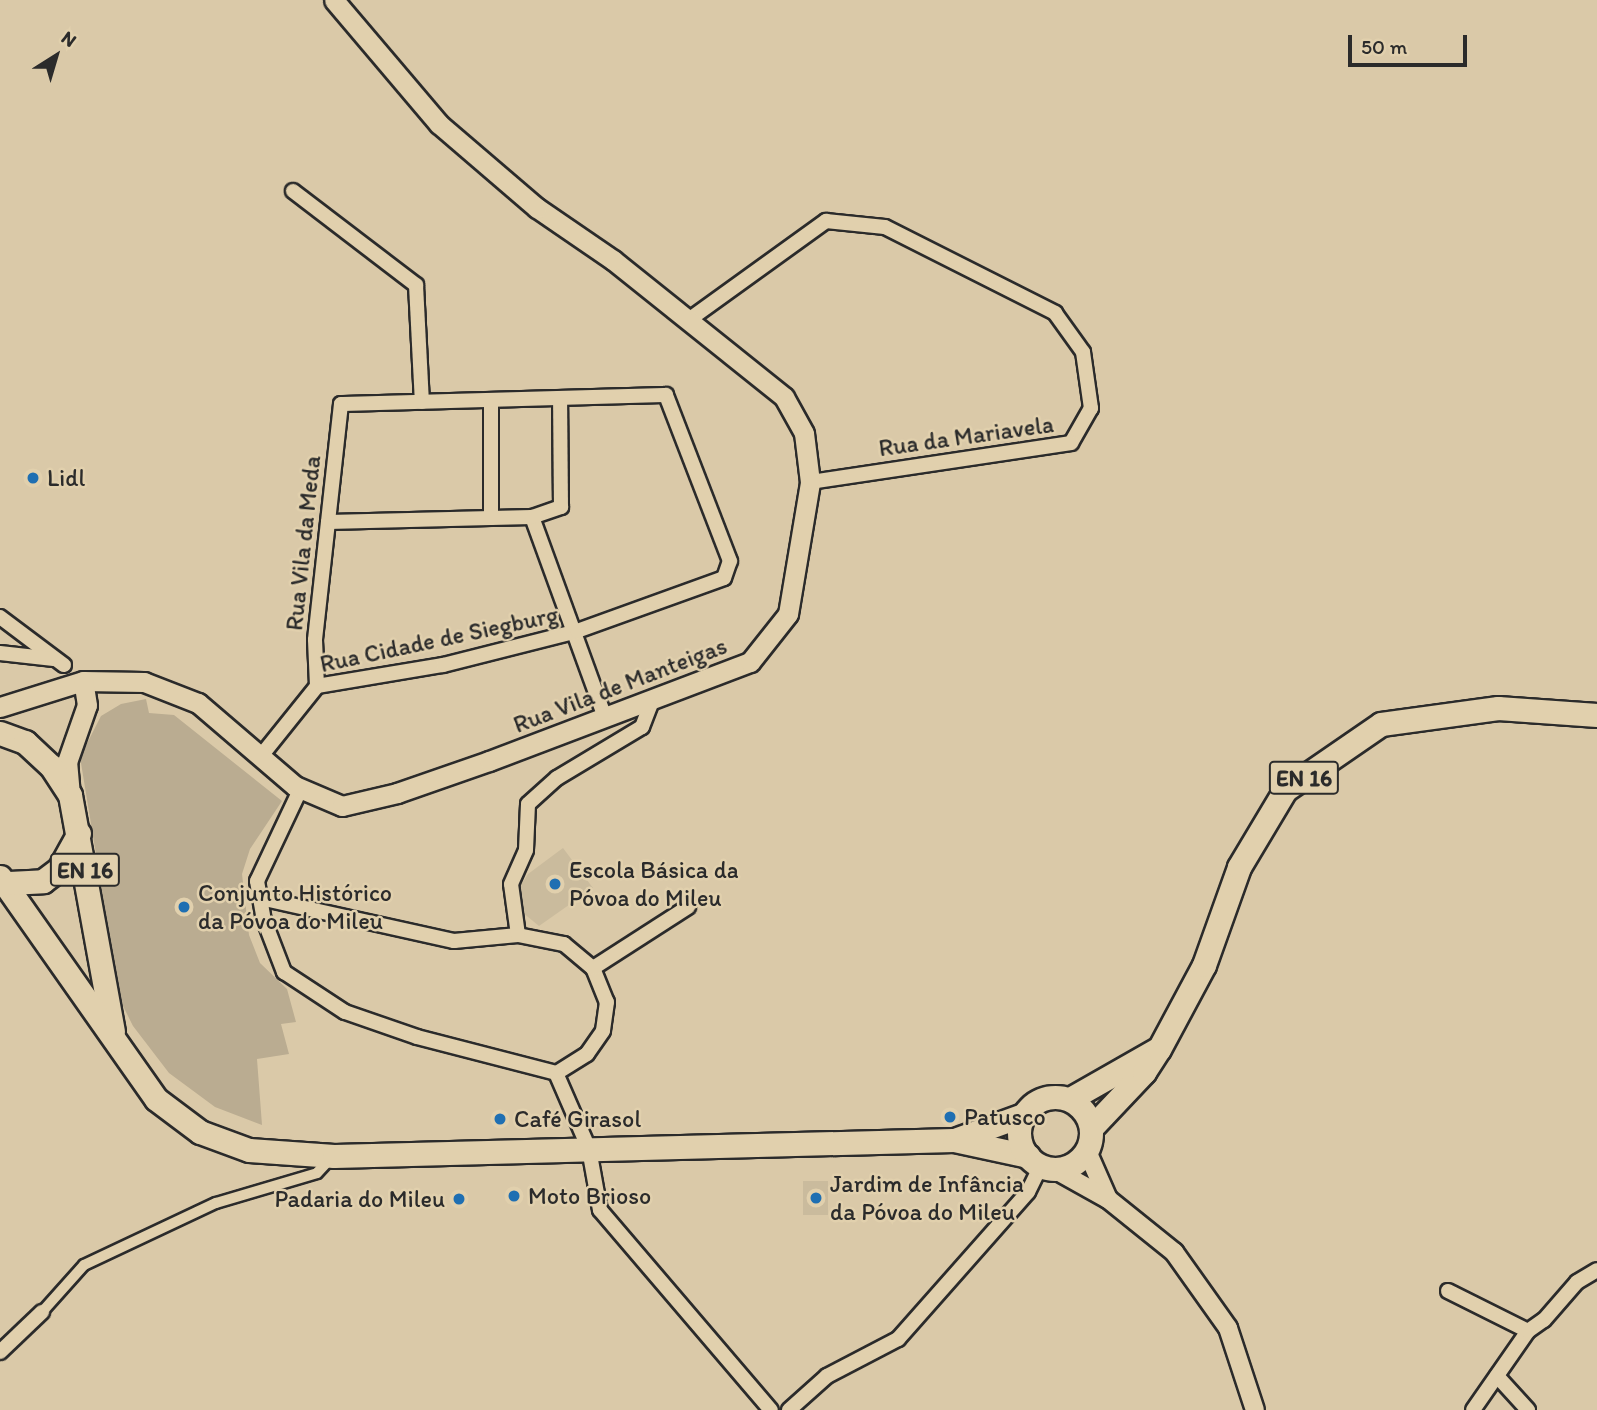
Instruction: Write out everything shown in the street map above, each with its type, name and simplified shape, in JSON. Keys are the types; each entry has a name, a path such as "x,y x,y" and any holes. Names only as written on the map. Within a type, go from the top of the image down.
{"main road":[{"name":"Rua Vila de Manteigas","path":"0,707 83,681 144,682 198,703 301,788 342,806 364,801 605,718 750,662 788,614 810,482 804,433 784,397 690,319 537,208 439,124 334,0"},
{"path":"70,795 67,762 87,705 83,681"},
{"name":"EN 16","path":"1092,1127 1144,1072 1159,1049 1204,965 1239,867 1285,790 1381,724 1498,708 1597,715"},
{"name":"EN 16","path":"0,733 25,742 51,766 70,795 74,844 115,1041"},
{"name":"EN 16","path":"0,745 27,761 43,777 74,844"},
{"path":"3,881 43,881 74,844"},
{"name":"EN 16","path":"3,881 156,1099 200,1132 249,1150 334,1157 954,1140 1041,1163"},
{"name":"EN 16","path":"954,1140 1023,1115 1041,1098 1070,1099 1159,1049"},
{"path":"1023,1115 1018,1136 1041,1163 1073,1167 1087,1151 1092,1127 1070,1099"}],"street":[{"path":"293,191 416,285 422,402 560,398 561,507 532,517 328,522"},
{"name":"Rua da Mariavela","path":"690,319 826,221 885,227 1055,313 1083,352 1091,408 1071,443 810,482"},
{"name":"Rua Cidade de Siegburg","path":"261,756 317,687 443,665 577,631 724,578 729,570 666,395 560,398"},
{"path":"491,400 491,518"},
{"name":"Rua Vila da Meda","path":"317,687 315,640 341,404 422,402"},
{"path":"532,517 577,631 605,718"},
{"path":"0,617 60,662 0,653"},
{"path":"518,935 510,884 526,850 528,804 557,778 642,727 653,699"},
{"path":"260,898 454,941 518,935 564,944 593,968 607,1002 603,1031 587,1054 556,1073 417,1037 345,1012 284,972 260,898 257,881 301,788"},
{"path":"593,968 688,907"},
{"path":"556,1073 589,1149 600,1210 771,1410"},
{"path":"1087,1151 1108,1199"},
{"path":"0,1352 42,1312 84,1265 216,1203 317,1173 334,1157"},
{"path":"789,1410 827,1376 898,1339 1028,1192 1041,1163 1108,1199 1174,1252 1228,1328 1255,1410"},
{"path":"1473,1410 1528,1331 1544,1320 1577,1282 1597,1270"},
{"path":"1448,1291 1528,1331"},
{"path":"1497,1376 1528,1410"}],"shaded area":[{"path":"146,699 149,713 174,715 282,801 250,849 242,874 249,935 260,963 287,989 296,1022 281,1024 289,1054 257,1059 262,1125 215,1107 169,1073 133,1026 120,1000 80,757 101,716 121,704"},
{"name":"Escola Básica da Póvoa do Mileu","path":"563,848 593,888 539,926 522,912 519,888 528,874"},
{"name":"Jardim de Infância da Póvoa do Mileu","path":"803,1181 828,1181 828,1215 803,1215"}],"place":[{"name":"Lidl","path":"33,478"},
{"name":"Escola Básica da Póvoa do Mileu","path":"555,884"},
{"name":"Conjunto Histórico da Póvoa do Mileu","path":"184,907"},
{"name":"Patusco","path":"950,1117"},
{"name":"Café Girasol","path":"500,1119"},
{"name":"Moto Brioso","path":"514,1196"},
{"name":"Jardim de Infância da Póvoa do Mileu","path":"816,1198"},
{"name":"Padaria do Mileu","path":"459,1199"}]}
